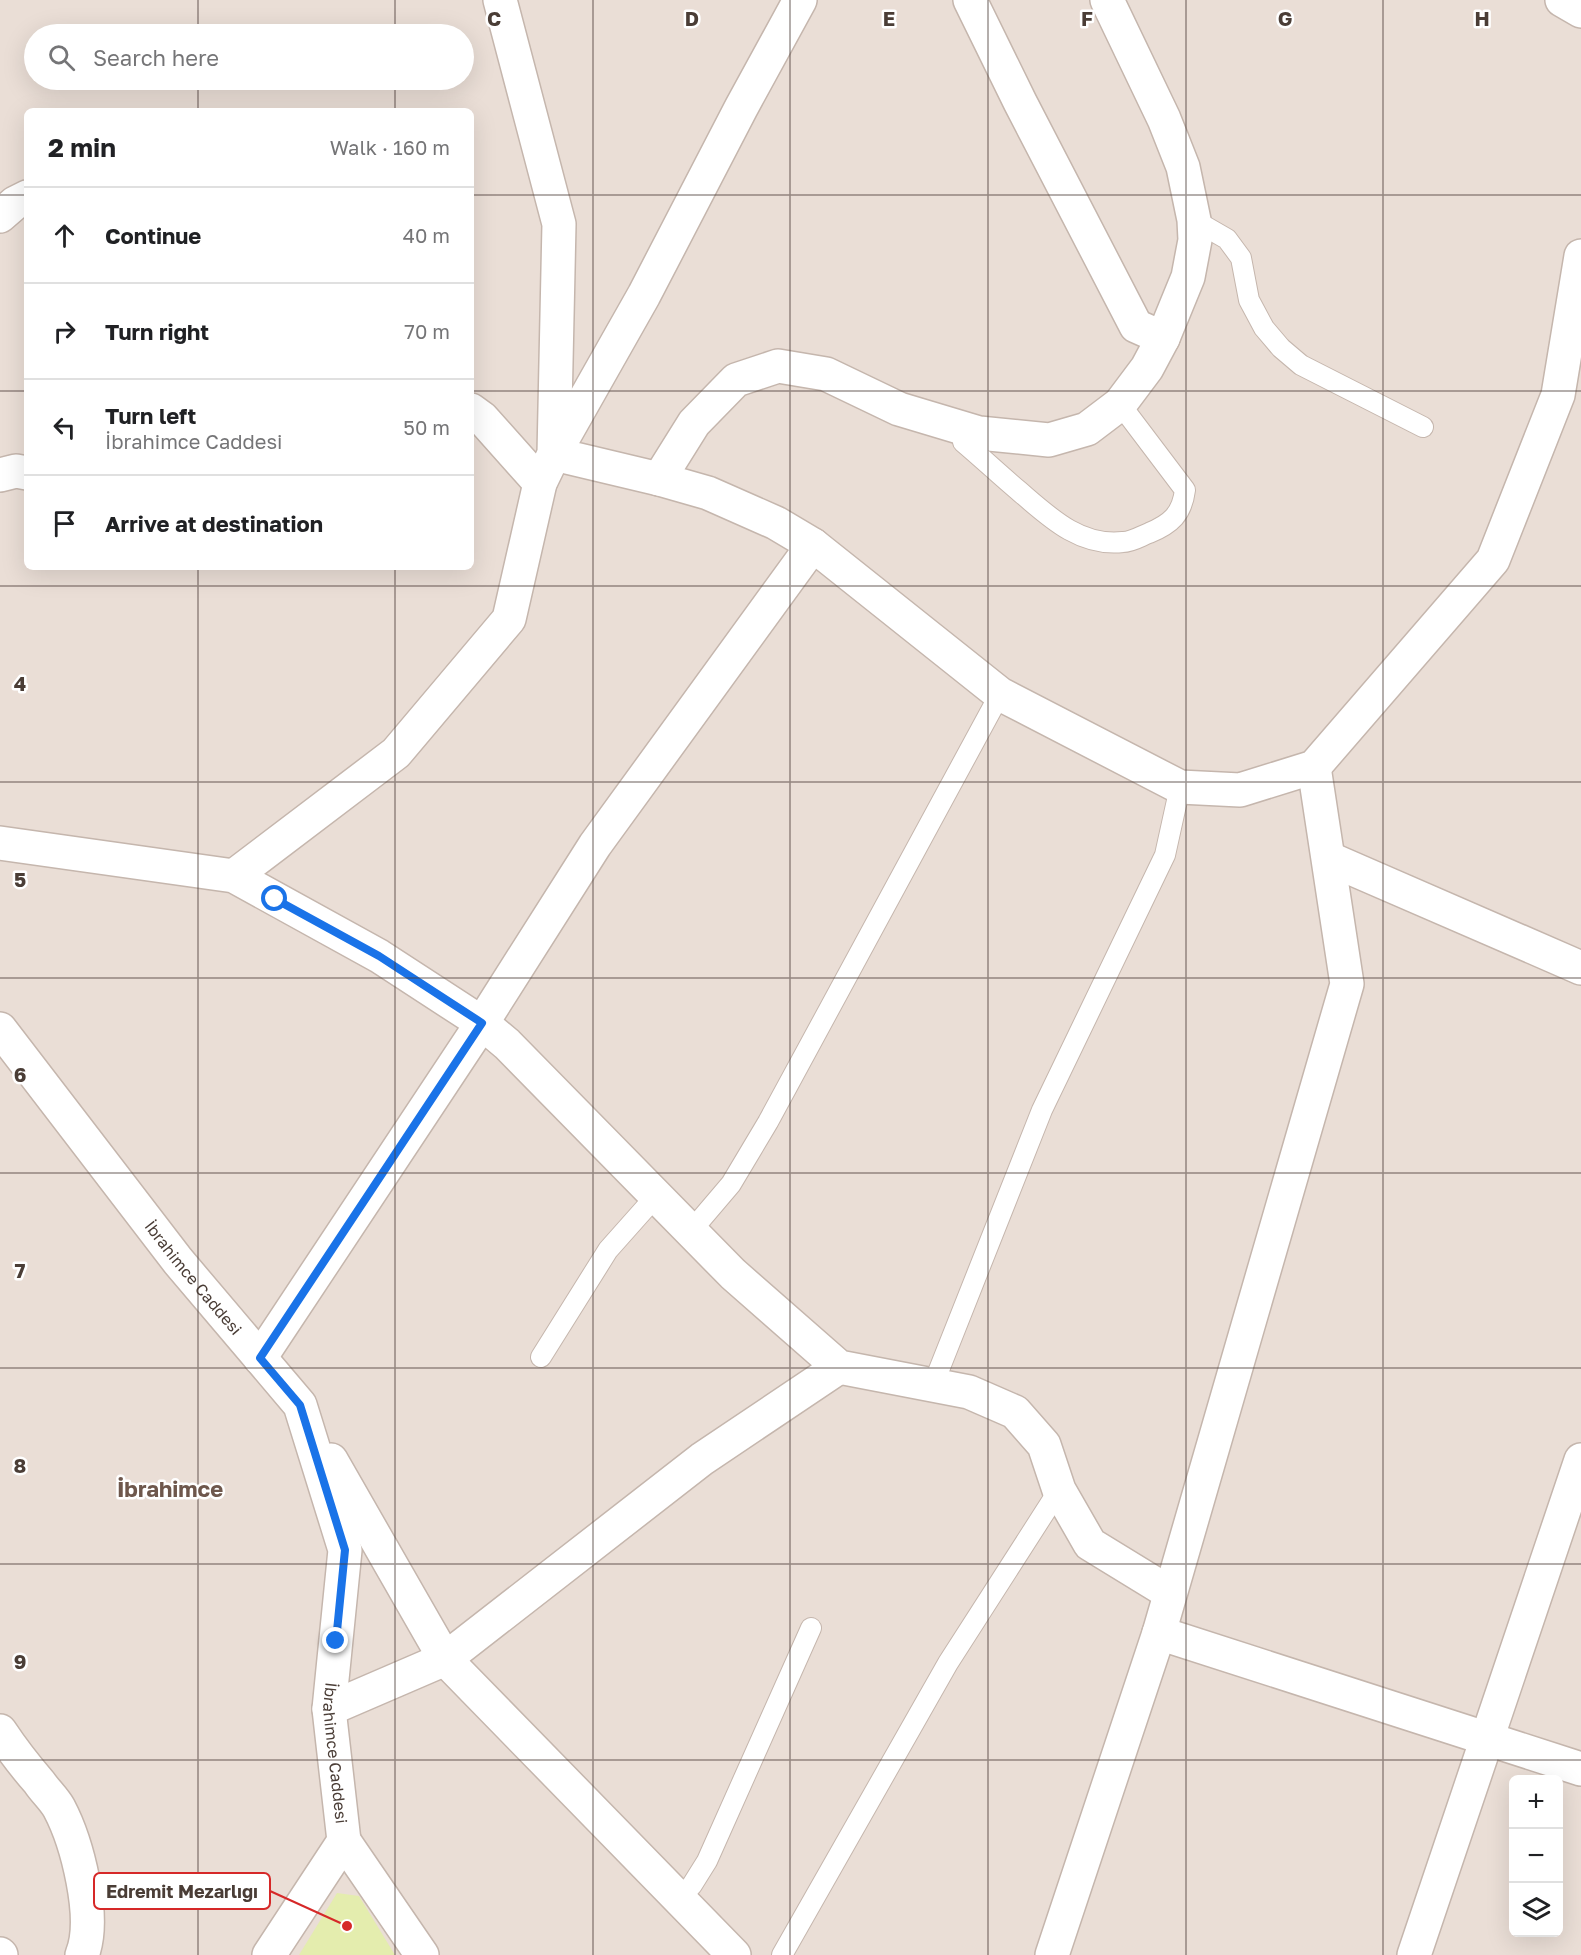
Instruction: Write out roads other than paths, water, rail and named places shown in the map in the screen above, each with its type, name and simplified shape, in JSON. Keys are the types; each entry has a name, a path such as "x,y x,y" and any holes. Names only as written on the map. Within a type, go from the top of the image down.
{"street":[{"path":"500,0 559,224 554,454"},
{"path":"234,876 396,753 509,619 540,483 644,295 800,0"},
{"path":"970,0 1136,326 1163,338"},
{"path":"659,479 694,423 736,380 778,366 826,374 899,409 979,433 1048,441 1087,429 1120,404 1147,368 1163,338 1188,277 1195,240 1194,220 1183,167 1164,118 1107,0"},
{"path":"1562,0 1581,11"},
{"path":"0,216 24,198"},
{"path":"554,454 708,493 776,523 813,544 1000,694 1180,787 1240,790 1314,767 1493,560 1557,394 1578,294 1581,256"},
{"path":"474,412 482,418 540,483"},
{"path":"0,475 16,471 24,472"},
{"path":"260,1358 482,1023 595,844 813,544"},
{"path":"1052,1955 1159,1633 1347,984 1330,859 1314,767"},
{"path":"0,843 234,876 379,956 482,1023 507,1044 733,1274 839,1367 969,1392 1015,1412 1044,1445 1059,1490 1090,1544 1170,1593"},
{"path":"1330,859 1581,968"},
{"name":"İbrahimce Caddesi","path":"0,1029 178,1261 300,1405 345,1550 330,1708 344,1841 269,1955"},
{"path":"330,1708 444,1659 702,1460 839,1367"},
{"path":"300,1405 444,1659 734,1955"},
{"path":"1413,1955 1581,1460"},
{"path":"1159,1633 1581,1769"},
{"path":"0,1731 58,1807 70,1834 85,1891 86,1944 82,1955"},
{"path":"344,1841 422,1955"}],"lane":[{"path":"1194,220 1227,239 1241,258 1250,300 1264,328 1281,348 1302,364 1423,427"},
{"path":"961,427 963,442 1054,520 1083,537 1099,542 1126,542 1165,527 1173,521 1183,502 1185,490 1120,404"},
{"path":"691,1231 731,1184 768,1122 1000,694"},
{"path":"933,1385 1042,1110 1165,855 1180,787"},
{"path":"541,1358 608,1250 656,1196"},
{"path":"782,1955 948,1663 1059,1490"},
{"path":"679,1899 692,1885 707,1861 811,1628"}],"place":[{"name":"Edremit Mezarlığı","path":"347,1926"}],"district":[{"name":"İbrahimce","path":"170,1489"}]}
